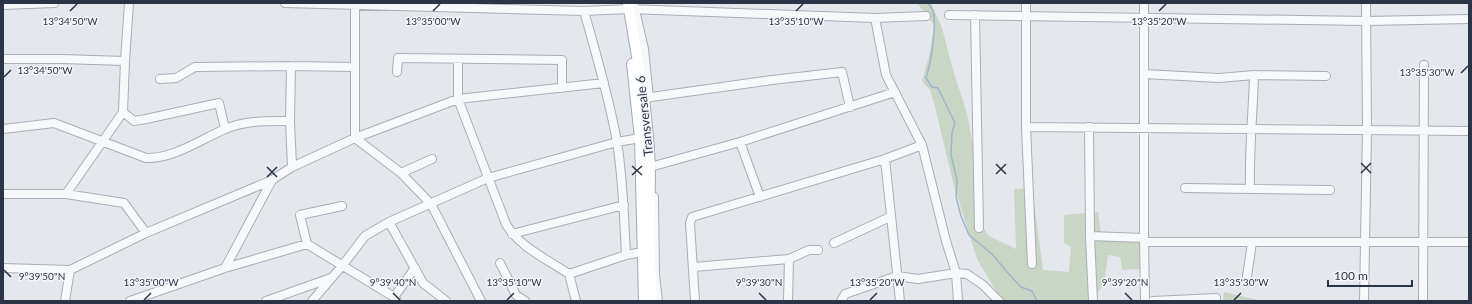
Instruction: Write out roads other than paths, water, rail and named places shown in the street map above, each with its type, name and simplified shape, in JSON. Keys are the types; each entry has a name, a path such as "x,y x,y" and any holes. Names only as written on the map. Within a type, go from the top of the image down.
{"main road":[{"name":"Transversale 6","path":"628,6 646,98 652,167 649,248 644,301"},
{"name":"Transversale 6","path":"628,6 630,50 640,138 652,301"}],"street":[{"path":"3,5 54,3"},
{"path":"66,194 123,112 129,3"},
{"path":"285,3 554,6 584,11 628,6 684,7 875,18 926,16"},
{"path":"1026,3 1026,127 1032,264"},
{"path":"1144,3 1145,301"},
{"path":"1364,301 1367,130 1366,3"},
{"path":"355,4 355,138"},
{"path":"584,11 604,83 617,142 624,205 626,255"},
{"path":"949,15 1366,21 1469,19"},
{"path":"976,15 980,228"},
{"path":"875,18 886,75 922,145 946,241 956,274 958,301"},
{"path":"397,72 398,58 562,60 562,88"},
{"path":"3,59 125,61"},
{"path":"458,59 458,99 506,224 512,234 521,243 569,274 576,301"},
{"path":"1423,301 1424,65"},
{"path":"291,66 290,121 292,167"},
{"path":"160,79 176,78 195,67 355,67"},
{"path":"646,98 772,80 842,72 850,107"},
{"path":"1144,74 1220,78 1254,75 1326,76"},
{"path":"1250,188 1249,159 1252,129 1254,75"},
{"path":"3,268 70,270 146,233 272,180 292,167 355,138 458,99 604,83"},
{"path":"652,167 740,142 895,92"},
{"path":"123,112 134,121 219,102 225,129"},
{"path":"3,129 54,123 146,158 156,159 192,146 225,129 257,121 290,121"},
{"path":"1026,127 1469,131"},
{"path":"1089,127 1090,236 1093,301"},
{"path":"355,138 401,173 431,204 481,301"},
{"path":"314,300 365,236 389,222 488,178 617,142 640,138"},
{"path":"740,142 760,197"},
{"path":"695,301 694,267 690,224 692,217 885,159 922,145"},
{"path":"401,173 432,159"},
{"path":"885,159 900,301"},
{"path":"225,268 272,180"},
{"path":"1186,188 1330,190"},
{"path":"3,194 66,194 124,203 146,233"},
{"path":"512,234 624,205"},
{"path":"342,206 300,215 307,244 395,299 415,268"},
{"path":"834,243 890,217"},
{"path":"389,222 423,283 446,301"},
{"path":"1090,236 1144,240 1252,243 1365,241 1469,242"},
{"path":"1247,276 1252,243"},
{"path":"130,301 225,268 307,244"},
{"path":"569,274 649,248 655,275 658,301"},
{"path":"694,267 789,259 810,250 818,250"},
{"path":"788,301 789,259"},
{"path":"500,263 516,294 526,301"},
{"path":"65,301 70,270"},
{"path":"841,301 845,294 898,276 918,279 967,274 983,285 999,301"},
{"path":"266,301 332,277"},
{"path":"1153,301 1216,298"}],"waterway":[{"path":"928,3 933,11 934,35 926,78 932,87 938,88 955,123 952,133 951,155 957,180 956,197 961,216 969,235 992,254 1021,287 1032,291 1037,301"}]}
